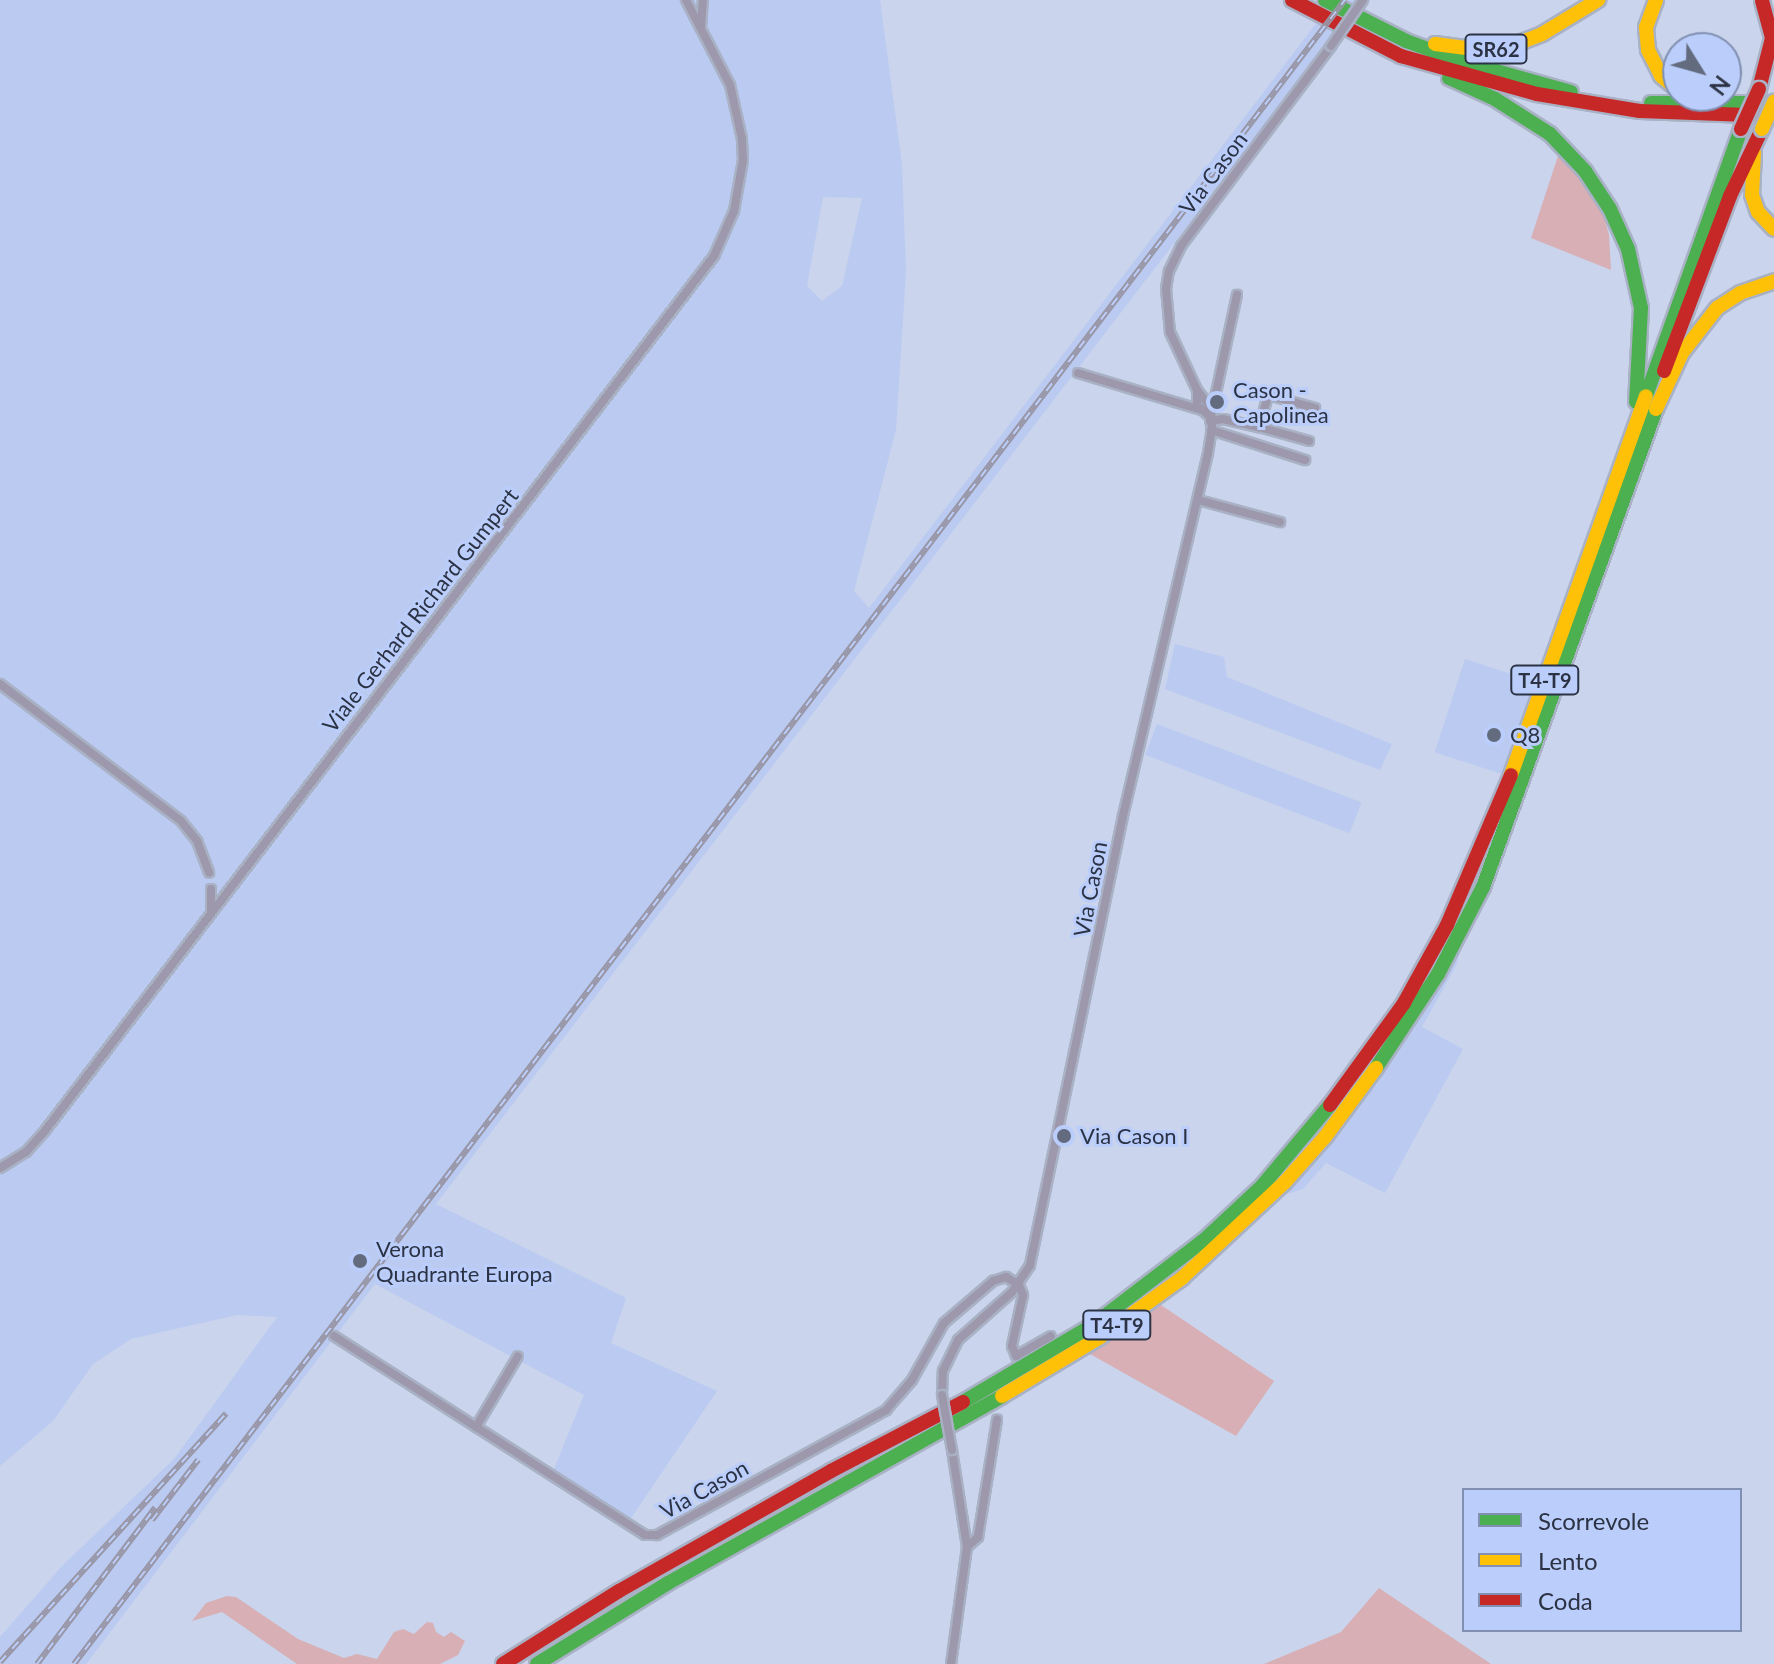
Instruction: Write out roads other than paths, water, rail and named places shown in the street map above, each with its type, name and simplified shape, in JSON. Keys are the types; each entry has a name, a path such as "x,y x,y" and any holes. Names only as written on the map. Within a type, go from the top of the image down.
{"highway":[{"name":"SR62","path":"1292,0 1401,56 1568,101 1671,113 1774,116"},
{"name":"SR62","path":"1325,0 1385,30 1455,48 1495,49 1542,34 1598,0"},
{"path":"1656,0 1646,27 1648,50 1662,77"},
{"path":"1759,89 1772,38 1762,0"},
{"path":"1385,30 1464,62 1582,95 1662,103"},
{"path":"1401,56 1495,99 1534,123 1563,146 1599,190 1628,249 1641,308 1641,355 1632,430"},
{"name":"T4-T9","path":"503,1664 633,1583 1055,1350 1171,1268 1235,1211 1314,1127 1379,1041 1447,925 1496,816 1741,129 1774,61"},
{"path":"1742,104 1774,102"},
{"name":"T4-T9","path":"537,1664 680,1575 988,1405 1100,1337 1193,1269 1285,1182 1325,1137 1394,1043 1438,974 1483,887 1653,414 1657,394 1696,284 1746,156 1774,102"},
{"path":"1761,132 1750,179 1752,195 1758,212 1774,229"},
{"path":"1653,414 1682,353 1700,327 1727,301 1752,287 1774,281"}],"street":[{"path":"686,0 696,14 703,0"},
{"name":"Via Cason","path":"1208,419 1170,332 1166,289 1169,271 1181,246 1363,0"},
{"name":"Viale Gerhard Richard Gumpert","path":"0,1168 26,1152 44,1132 687,294 721,245 740,186 742,139 730,85 696,14"},
{"name":"Via Cason","path":"951,1664 967,1547 942,1395 943,1371 958,1340 1019,1285 1030,1265 1122,820 1198,500 1208,419 1237,295"},
{"path":"1078,373 1208,419 1305,460"},
{"path":"1196,389 1217,383"},
{"name":"Via Cason","path":"1208,419 1207,400 1217,383"},
{"name":"Via Cason","path":"1196,389 1207,400"},
{"path":"1259,427 1268,395 1315,408"},
{"path":"1208,419 1223,419 1309,441"},
{"path":"1198,500 1280,522"},
{"path":"0,684 181,821 197,841 209,873"},
{"path":"211,889 211,913"},
{"name":"Via Cason","path":"334,1336 645,1535 657,1535 886,1410 912,1380 937,1332 964,1303 993,1281 1006,1277 1019,1285 1023,1295 1013,1352 1016,1356 1051,1336"},
{"path":"476,1427 518,1356"},
{"name":"Via Cason","path":"967,1547 978,1537 997,1420"}],"railway":[{"path":"74,1664 1345,0"},
{"path":"0,1662 226,1414"},
{"path":"152,1520 198,1460"},
{"path":"37,1664 155,1508"}],"place":[{"name":"Cason - Capolinea","path":"1217,402"},
{"name":"Q8","path":"1494,735"},
{"name":"Via Cason I","path":"1064,1136"},
{"name":"Verona Quadrante Europa","path":"360,1261"}]}
